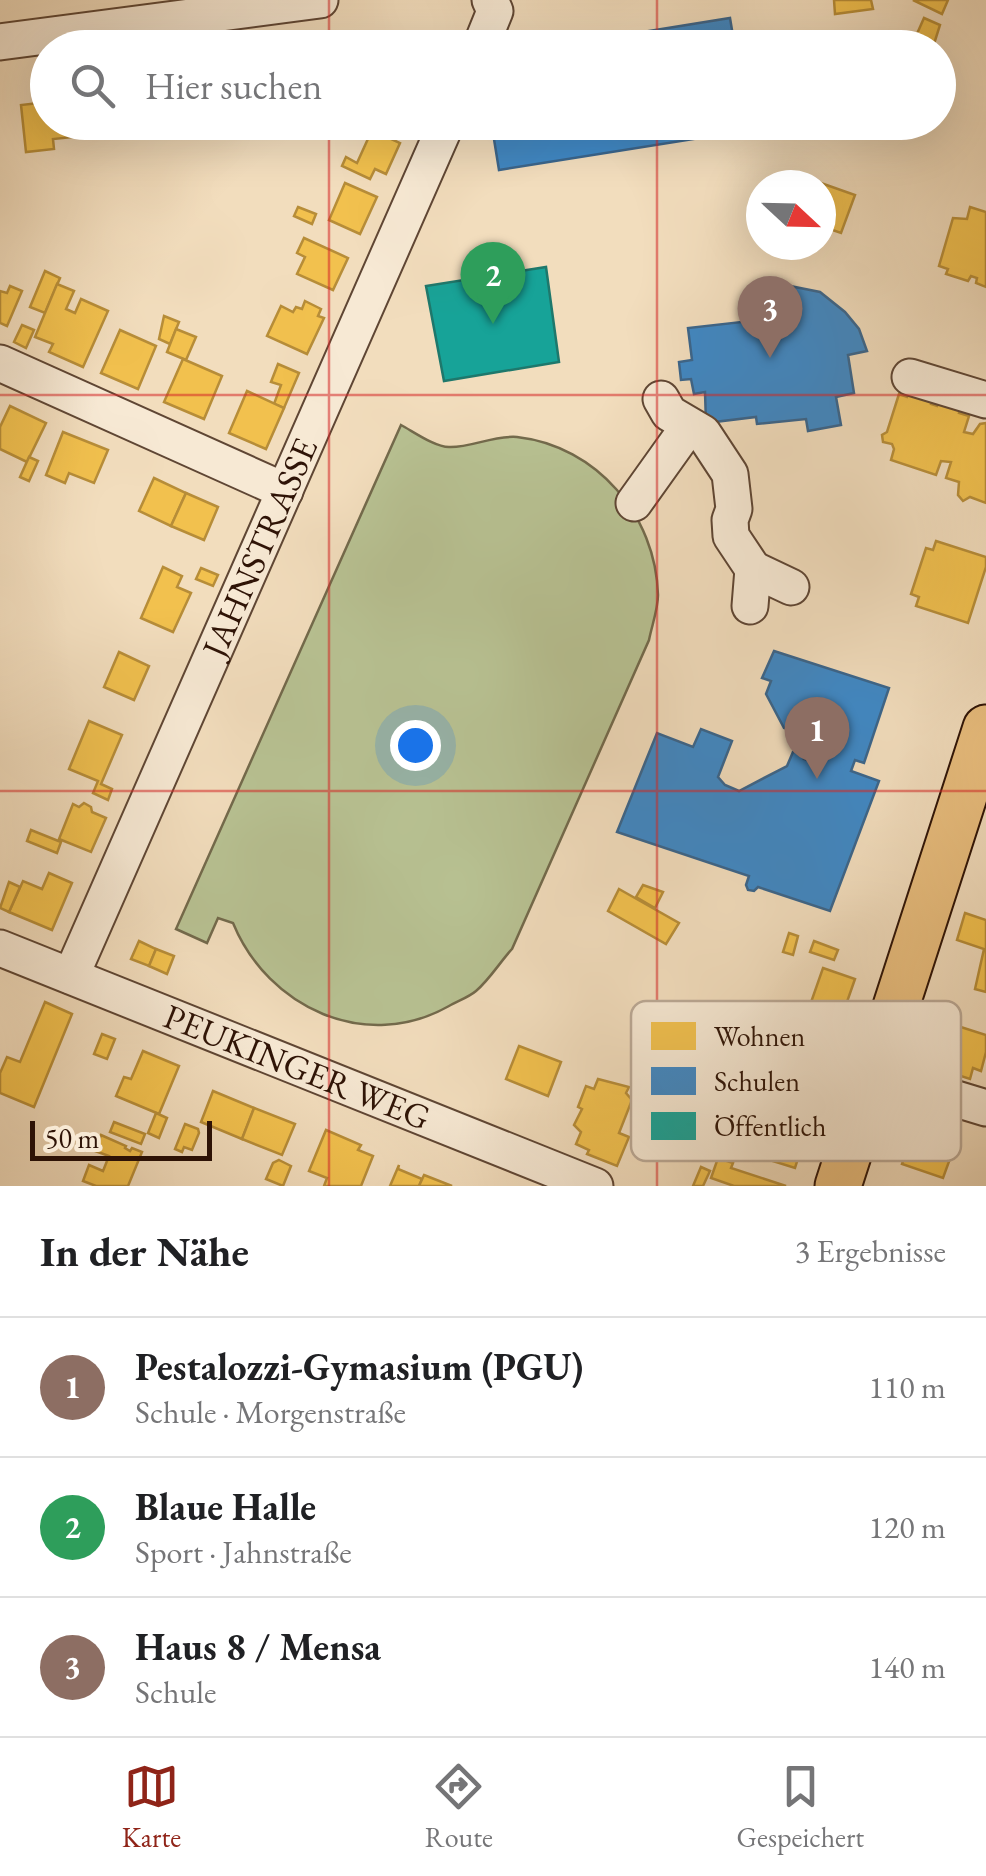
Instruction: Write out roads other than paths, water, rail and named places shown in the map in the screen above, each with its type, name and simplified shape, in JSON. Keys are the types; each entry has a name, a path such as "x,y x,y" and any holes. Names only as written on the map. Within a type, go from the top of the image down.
{"main road":[{"path":"898,1001 986,728"},
{"path":"838,1186 846,1161"}],"street":[{"path":"91,30 320,0"},
{"path":"487,30 495,11 490,0"},
{"path":"0,42 30,38"},
{"name":"JAHNSTRASSE","path":"71,976 439,140"},
{"path":"0,363 285,491"},
{"path":"910,377 986,400"},
{"path":"661,399 669,413 703,433 730,474 734,509 731,536 753,569 791,587"},
{"path":"634,503 689,426"},
{"path":"750,606 753,569"},
{"name":"PEUKINGER WEG","path":"0,948 595,1186"},
{"path":"961,1100 986,1108"}],"place":[{"name":"Blaue Halle","path":"493,324"},
{"name":"Haus 8 / Mensa","path":"770,358"},
{"name":"Pestalozzi-Gymasium (PGU)","path":"817,779"}]}
